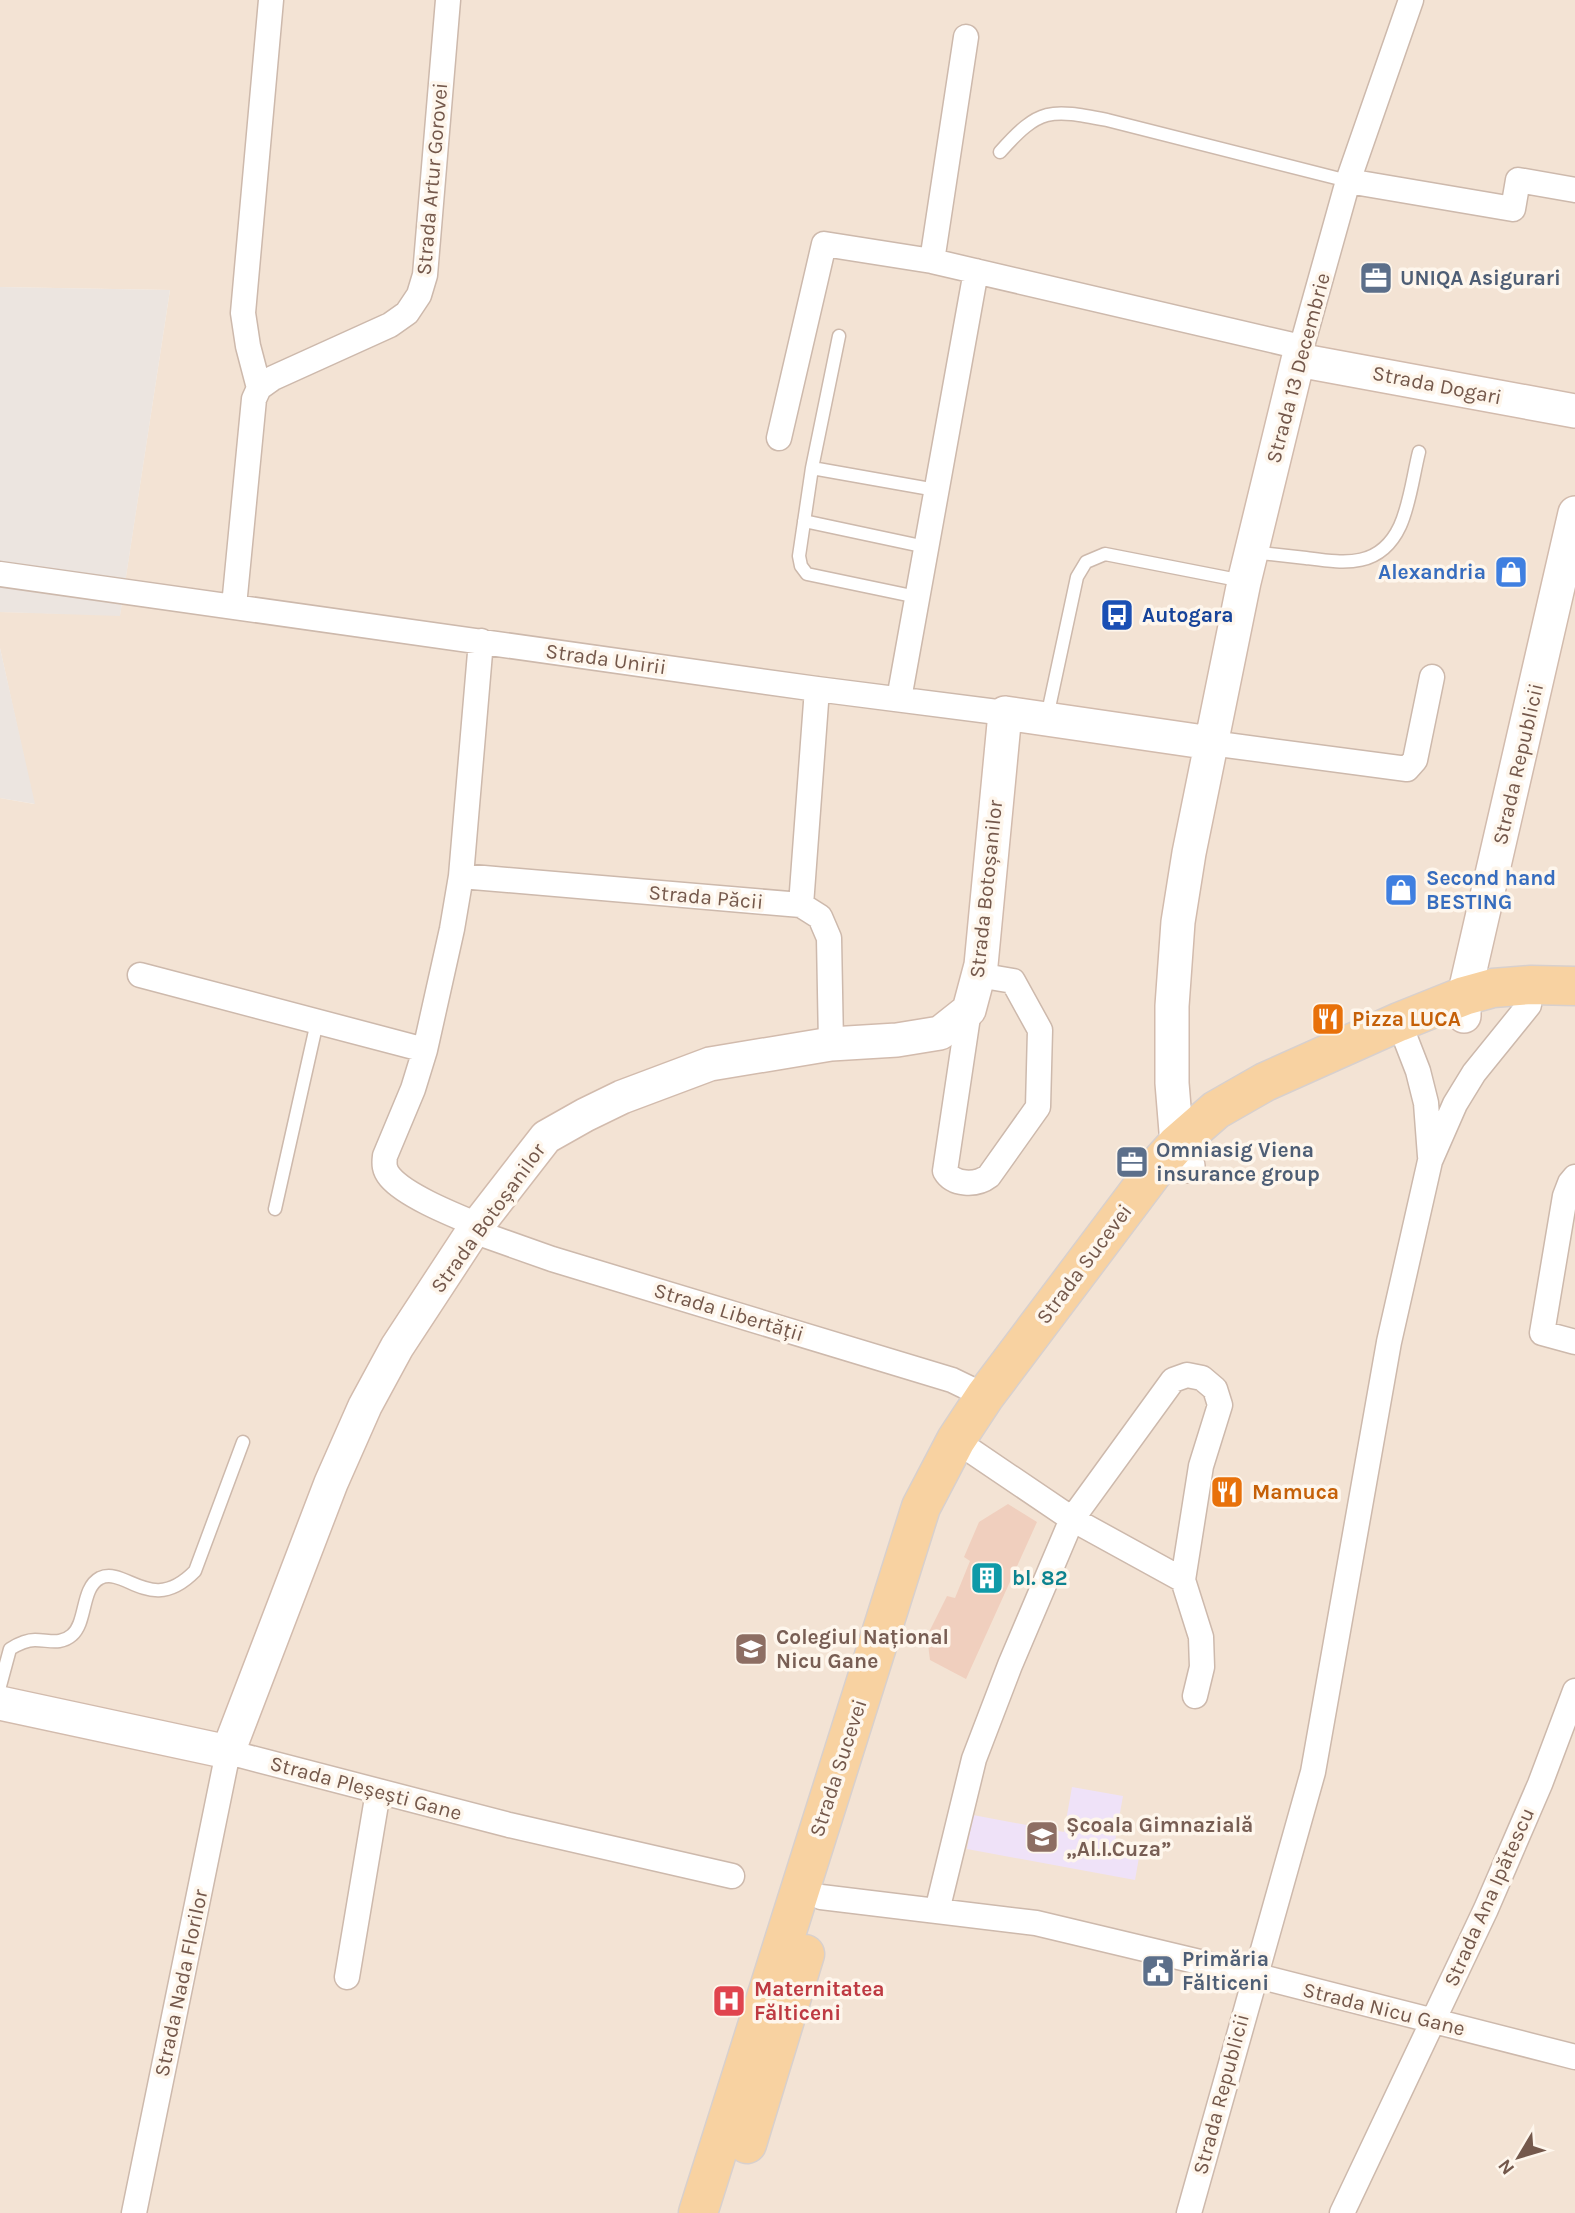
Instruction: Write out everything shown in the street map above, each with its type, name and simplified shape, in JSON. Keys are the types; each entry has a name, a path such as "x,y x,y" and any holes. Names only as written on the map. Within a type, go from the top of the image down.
{"main road":[{"path":"1530,995 1575,986"},
{"path":"1182,1155 1216,1110 1255,1087 1322,1055 1402,1030 1464,1006 1493,988 1575,1006"},
{"name":"Strada Sucevei","path":"725,2213 774,2015 921,1507 956,1440 985,1396 1111,1227 1182,1155"},
{"name":"Strada Sucevei","path":"698,2213 821,1897 942,1514 954,1486 1005,1405 1120,1251 1182,1155"}],"street":[{"path":"234,606 254,399 259,388 243,313 271,0"},
{"name":"Strada Artur Gorovei","path":"259,388 273,378 390,326 407,313 419,295 425,275 448,0"},
{"name":"Strada 13 Decembrie","path":"1211,743 1248,567 1300,353 1348,181 1411,0"},
{"path":"932,261 966,37"},
{"path":"1348,181 1513,209 1518,180 1575,190"},
{"path":"779,438 824,244 932,261 976,271 1300,353"},
{"path":"899,699 976,271"},
{"name":"Strada Dogari","path":"1300,353 1575,411"},
{"name":"Strada Republicii","path":"1464,1006 1575,513"},
{"name":"Strada Unirii","path":"0,574 1211,743"},
{"path":"475,1228 405,1189 390,1176 384,1166 385,1156 413,1089 425,1049 452,929 461,876 481,641"},
{"path":"1182,1155 1171,1044 1178,922 1211,743 1407,769 1415,760 1432,677"},
{"path":"817,689 801,905 820,917 829,938 831,1044"},
{"name":"Strada Botoșanilor","path":"228,1752 331,1483 365,1406 397,1348 475,1228 546,1138 585,1115 661,1081 710,1064 831,1044 897,1040 940,1033 969,1010 981,965 1004,713"},
{"name":"Strada Păcii","path":"461,876 801,905"},
{"path":"140,975 425,1049"},
{"path":"969,1010 945,1171 949,1178 955,1181 979,1182 989,1176 1038,1107 1040,1030 1013,981 978,975"},
{"path":"1430,1161 1455,1104 1530,995"},
{"path":"1402,1030 1418,1071 1426,1103 1430,1161"},
{"name":"Strada Republicii","path":"1189,2213 1313,1772 1389,1342 1430,1161"},
{"path":"1575,1177 1565,1196 1542,1333 1575,1342"},
{"name":"Strada Libertății","path":"475,1228 565,1263 952,1380 985,1396"},
{"path":"937,1911 974,1759 1072,1518 1173,1380 1187,1376 1202,1378 1215,1389 1220,1405 1201,1466 1183,1580 1201,1637 1202,1667 1195,1696"},
{"path":"973,1452 1072,1518 1183,1580"},
{"name":"Strada Ana Ipătescu","path":"1342,2213 1486,1909 1540,1784 1575,1691"},
{"name":"Strada Pleșești Gane","path":"0,1703 228,1752 509,1825 732,1876"},
{"name":"Strada Nada Florilor","path":"134,2213 228,1752"},
{"path":"347,1977 378,1792"},
{"name":"Strada Nicu Gane","path":"821,1897 1036,1923 1254,1975 1575,2057"}],"lane":[{"path":"1000,152 1016,133 1034,118 1068,113 1107,120 1348,181"},
{"path":"839,336 804,521 799,556 801,566 807,574 917,597"},
{"path":"1047,718 1077,577 1086,562 1105,554 1248,567 1347,563 1365,559 1377,553 1395,535 1401,523 1419,452"},
{"path":"813,468 936,490"},
{"path":"804,521 926,547"},
{"path":"275,1209 317,1022"},
{"path":"0,1686 10,1649 22,1642 34,1640 65,1640 75,1633 92,1584 102,1578 111,1576 147,1590 169,1589 195,1572 243,1442"}],"shaded area":[{"path":"0,0 1575,0 1575,2213 0,2213 0,798 34,804 0,648 0,612 120,615 170,290 0,287"},
{"path":"0,287 170,290 120,616 0,612"},
{"path":"0,648 35,804 0,798"},
{"name":"Școala Gimnazială „Al.I.Cuza”","path":"1072,1787 1123,1796 1115,1841 1141,1846 1135,1880 967,1849 973,1815 1064,1832"}],"building":[{"name":"bl. 82","path":"1008,1504 1037,1522 966,1679 930,1660 927,1636 947,1596 955,1598 970,1561 964,1557 979,1522"}],"place":[{"name":"UNIQA Asigurari","path":"1376,278"},
{"name":"Alexandria","path":"1511,572"},
{"name":"Autogara","path":"1117,615"},
{"name":"Second hand BESTING","path":"1401,890"},
{"name":"Pizza LUCA","path":"1328,1019"},
{"name":"Omniasig Viena insurance group","path":"1132,1162"},
{"name":"Mamuca","path":"1227,1492"},
{"name":"bl. 82","path":"987,1578"},
{"name":"Colegiul Național Nicu Gane","path":"751,1649"},
{"name":"Școala Gimnazială „Al.I.Cuza”","path":"1042,1837"},
{"name":"Primăria Fălticeni","path":"1158,1971"},
{"name":"Maternitatea Fălticeni","path":"729,2001"}]}
